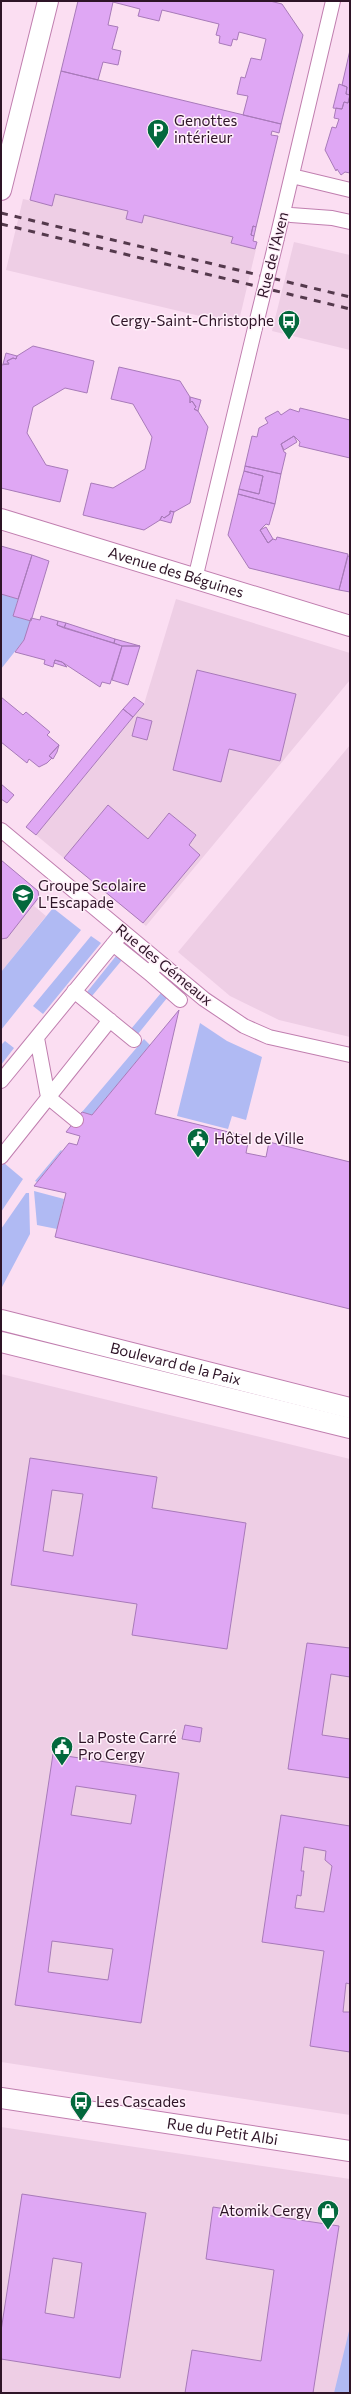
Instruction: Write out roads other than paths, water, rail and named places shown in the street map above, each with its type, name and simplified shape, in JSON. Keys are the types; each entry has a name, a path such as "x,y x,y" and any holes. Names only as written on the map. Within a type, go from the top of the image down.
{"street":[{"path":"1,190 48,1"},
{"name":"Rue de l'Aven","path":"195,579 333,1"},
{"path":"292,176 350,190"},
{"path":"291,215 332,218 350,222"},
{"name":"Avenue des Béguines","path":"1,519 350,626"},
{"name":"Rue des Gémeaux","path":"1,830 204,999 254,1031 350,1055"},
{"path":"1,1081 123,932"},
{"path":"113,944 180,1000"},
{"path":"149,973 159,962"},
{"path":"74,992 134,1040"},
{"path":"1,1157 110,1020"},
{"path":"37,1038 48,1097 76,1120"},
{"name":"Boulevard de la Paix","path":"1,1320 350,1408"},
{"name":"Boulevard de la Paix","path":"1,1342 350,1428"},
{"name":"Rue du Petit Albi","path":"1,2098 350,2150"}],"railway":[{"path":"1,213 350,297"},
{"path":"1,224 350,309"}],"place":[{"name":"Genottes intérieur","path":"158,150"},
{"name":"Cergy-Saint-Christophe","path":"289,340"},
{"name":"Groupe Scolaire L'Escapade","path":"23,914"},
{"name":"Hôtel de Ville","path":"198,1158"},
{"name":"La Poste Carré Pro Cergy","path":"62,1766"},
{"name":"Les Cascades","path":"81,2122"},
{"name":"Atomik Cergy","path":"328,2230"}]}
